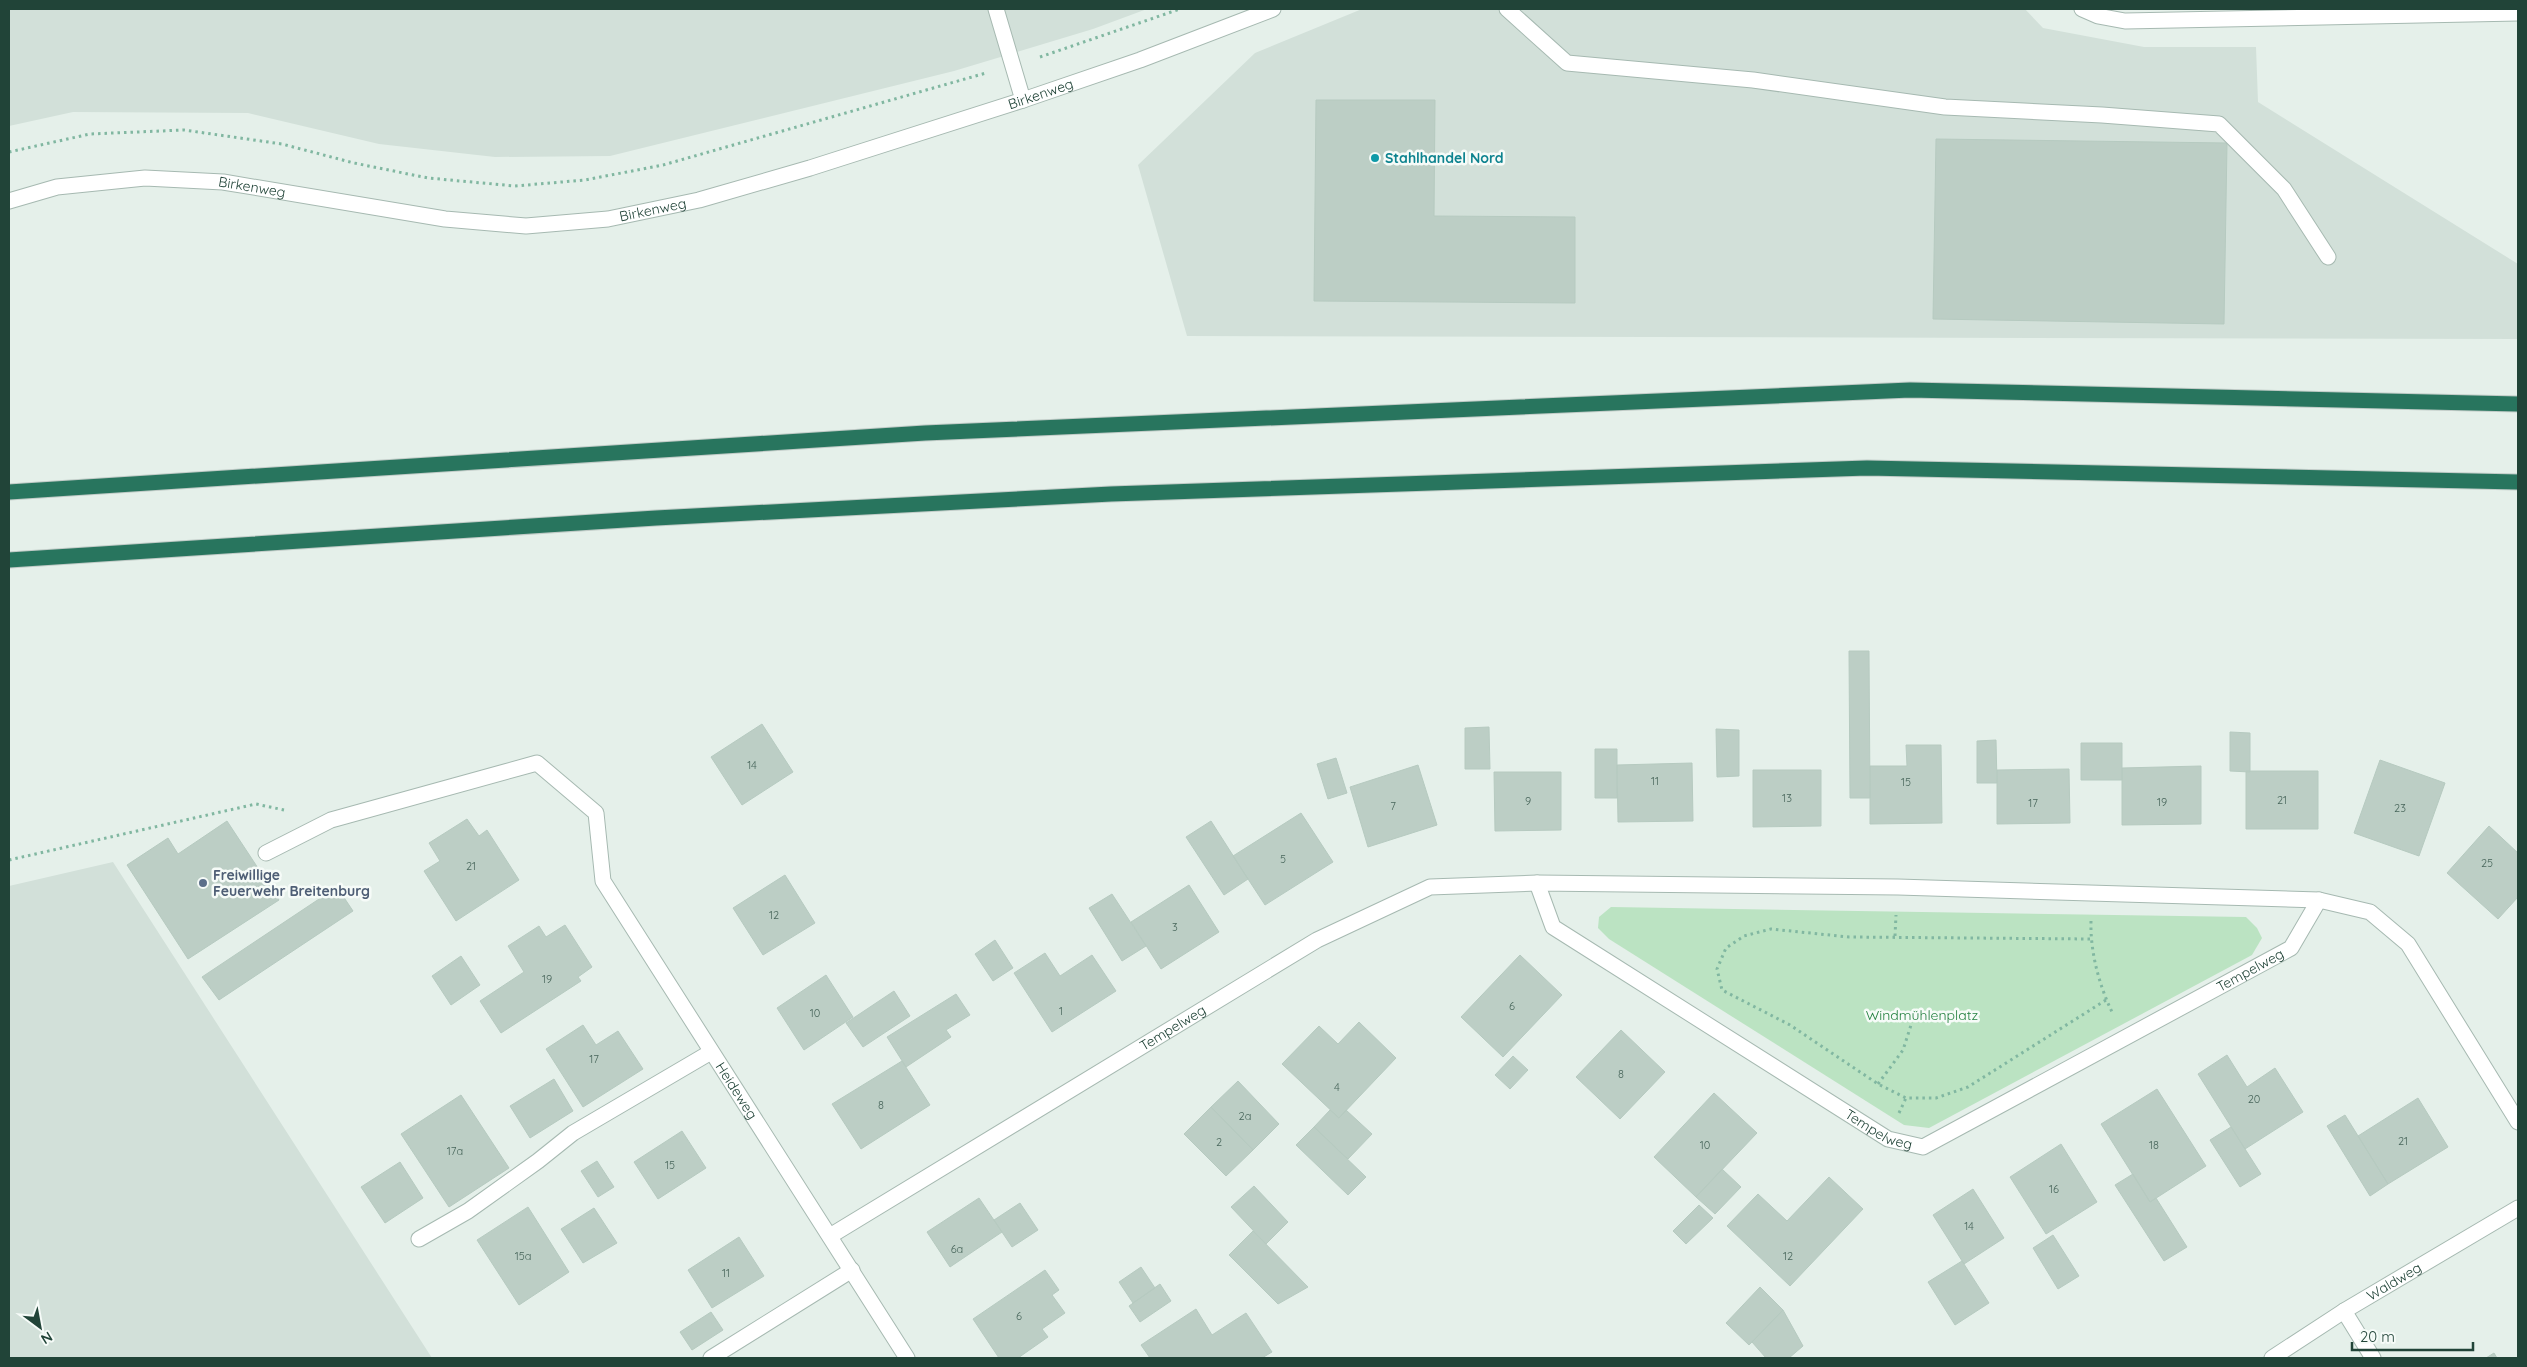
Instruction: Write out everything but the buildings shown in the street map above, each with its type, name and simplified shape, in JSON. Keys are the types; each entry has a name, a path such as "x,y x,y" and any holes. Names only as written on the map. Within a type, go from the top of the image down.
{"highway":[{"path":"9,492 925,433 1910,390 2518,404"},
{"path":"9,560 656,518 1111,494 1867,468 2518,482"}],"street":[{"path":"996,9 1023,100"},
{"name":"Birkenweg","path":"9,201 57,187 145,178 223,182 446,219 526,226 608,218 699,200 810,168 1023,100 1140,60 1273,9"},
{"path":"1507,9 1567,63 1753,80 1945,107 2102,114 2219,124 2284,189 2328,257"},
{"path":"2082,9 2098,16 2125,21 2518,13"},
{"name":"Heideweg","path":"331,820 537,763 596,813 603,881 907,1358"},
{"path":"266,853 331,820"},
{"name":"Tempelweg","path":"1537,883 1553,927 1888,1139 1923,1147 2290,948 2318,900"},
{"name":"Tempelweg","path":"830,1236 1317,940 1430,887 1537,883 1898,887 2318,900 2370,912 2408,944 2518,1122"},
{"path":"419,1239 468,1211 538,1161 573,1133 711,1052"},
{"name":"Waldweg","path":"2272,1358 2344,1311 2518,1208"},
{"path":"711,1358 852,1270"},
{"path":"2344,1311 2373,1358"}],"path":[{"path":"9,152 90,134 184,130 282,144 354,163 428,178 515,186 585,180 663,165 826,119"},
{"path":"9,860 256,804 331,820"},
{"path":"2091,893 2090,939 2106,1000 2124,1038"},
{"path":"2090,939 1849,937 1771,929 1744,936 1726,948 1717,969 1722,990 1790,1025 1878,1084 1906,1098 1936,1098 1968,1087 2106,1000"},
{"path":"1878,1084 1903,1050 1912,1022"}],"shaded area":[{"path":"9,9 1147,9 1093,29 954,71 610,156 495,157 379,144 248,113 73,112 9,126"},
{"path":"1362,9 2025,9 2043,28 2144,47 2256,47 2258,102 2518,264 2518,339 1187,336 1138,165 1255,53"},
{"path":"113,862 432,1358 9,1358 9,886"}],"green space":[{"name":"Windmühlenplatz","path":"1611,907 2246,917 2257,928 2262,938 2252,955 1929,1128 1904,1125 1609,939 1598,928 1599,917"}],"place":[{"name":"Stahlhandel Nord","path":"1375,158"},
{"name":"Freiwillige Feuerwehr Breitenburg","path":"203,883"}]}
